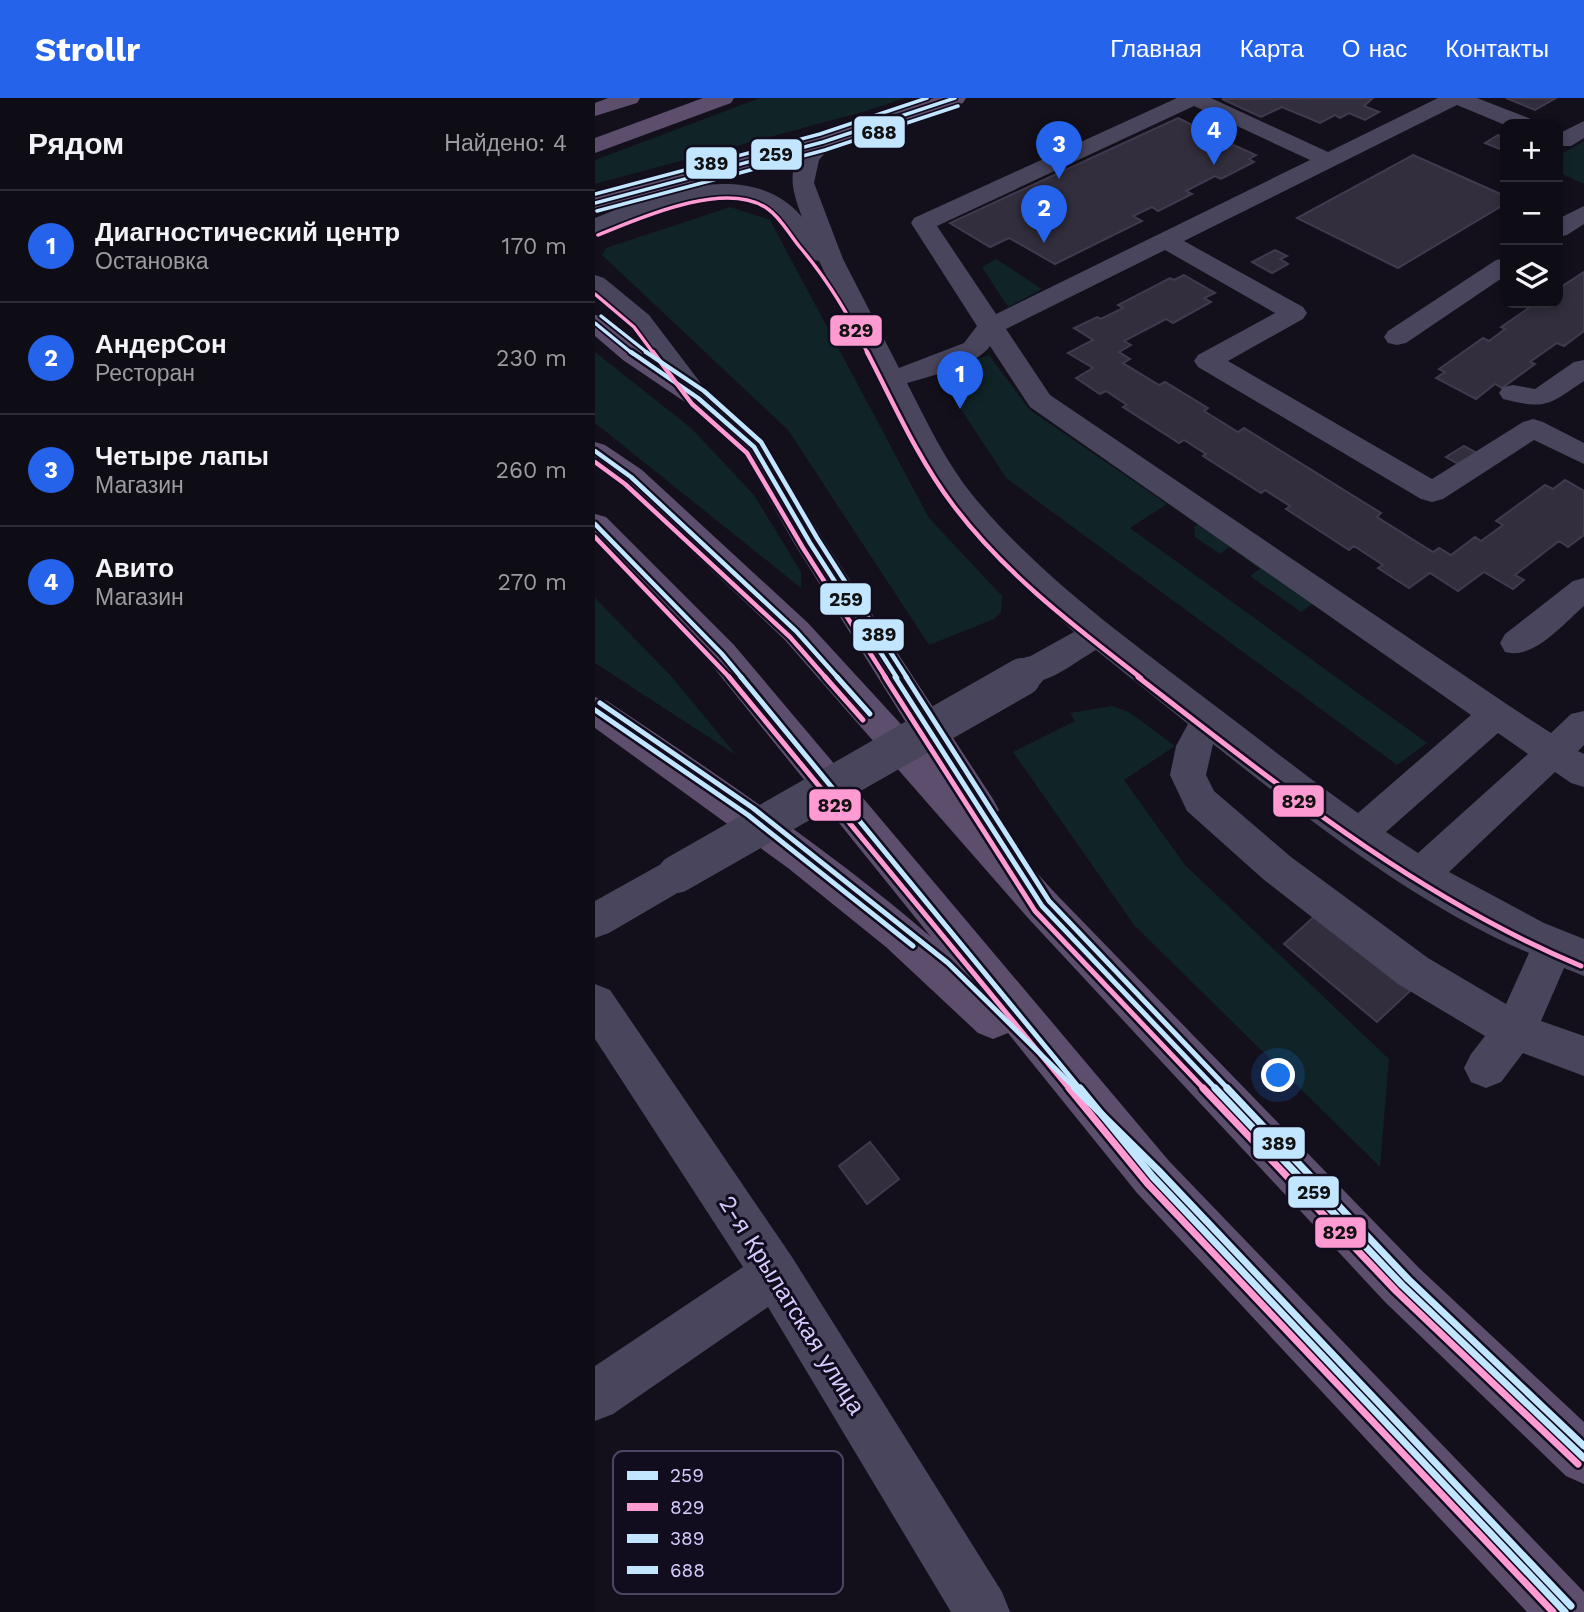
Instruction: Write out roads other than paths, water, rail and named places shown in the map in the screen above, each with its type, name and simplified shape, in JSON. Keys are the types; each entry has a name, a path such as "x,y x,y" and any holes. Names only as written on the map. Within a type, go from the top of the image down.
{"main road":[{"path":"595,110 629,98"},
{"path":"595,146 723,98"},
{"path":"595,203 823,142 955,98"},
{"path":"595,323 632,354 698,398 754,447 810,543 1042,906"},
{"path":"595,450 631,477 796,631 1042,906 1402,1285 1584,1458"},
{"path":"595,524 722,654 1153,1177"},
{"path":"595,710 748,815 942,970 1153,1177 1565,1612"}],"street":[{"path":"1326,159 1195,98 923,223 989,327 1041,401 1584,773"},
{"path":"891,379 974,349 989,327 1326,159 1457,98 1510,119"},
{"path":"1563,141 1584,128"},
{"path":"823,142 808,156 802,183 838,280 934,462 996,542 1097,634 1360,833 1420,875 1568,952 1515,1031 1486,1068"},
{"path":"595,227 667,202 729,190 754,193 769,199 780,209 838,280"},
{"path":"1563,227 1584,213"},
{"path":"1165,240 1294,313 1208,361 1432,492 1533,428 1584,455"},
{"path":"1397,337 1500,268"},
{"path":"595,283 640,321 698,398"},
{"path":"1513,393 1540,398 1584,368"},
{"path":"1517,643 1584,589"},
{"path":"595,921 1097,634"},
{"path":"1360,833 1496,714"},
{"path":"1209,720 1193,746 1188,775 1200,801 1277,868 1413,971 1515,1031 1584,1056"},
{"path":"1420,875 1584,724"},
{"name":"2-я Крылатская улица","path":"595,1003 775,1274 982,1612"},
{"path":"595,1395 775,1274"}],"place":[{"name":"Авито","path":"1214,165"},
{"name":"Четыре лапы","path":"1059,179"},
{"name":"АндерСон","path":"1044,243"},
{"name":"Диагностический центр","path":"960,409"}]}
